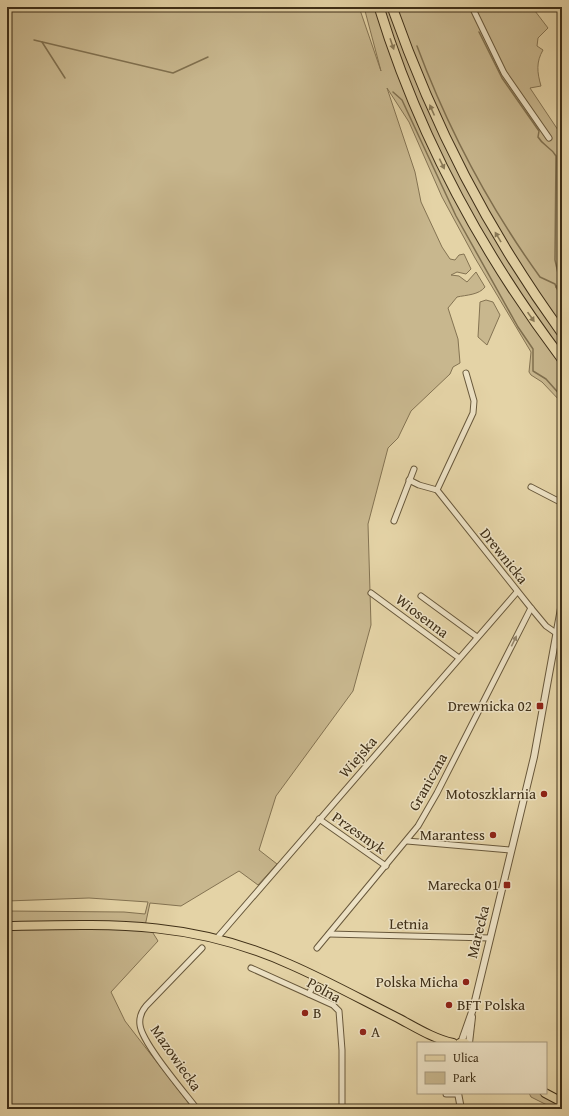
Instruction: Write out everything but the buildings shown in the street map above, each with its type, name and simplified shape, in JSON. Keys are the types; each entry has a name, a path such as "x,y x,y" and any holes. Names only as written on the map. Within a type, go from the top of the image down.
{"highway":[{"path":"379,7 417,109 463,207 512,288 562,359"},
{"path":"392,7 428,102 464,177 506,250 562,333"}],"main road":[{"path":"7,926 90,924 145,926 182,930 217,938 261,952 317,978 420,1030 439,1042"},
{"path":"420,1030 450,1042"},
{"path":"547,1094 562,1102"}],"street":[{"path":"472,7 504,72 549,138"},
{"path":"409,480 419,485 437,490 473,413 474,401 466,373"},
{"path":"394,521 414,469"},
{"path":"531,487 562,503"},
{"name":"Drewnicka","path":"437,490 530,608 546,626 556,633"},
{"name":"Wiejska","path":"217,938 517,592"},
{"name":"Wiosenna","path":"371,593 459,658"},
{"path":"421,596 477,637"},
{"name":"Marecka","path":"460,1042 473,1009 537,744 562,603"},
{"name":"Graniczna","path":"317,948 407,841 437,793 498,675 530,608"},
{"name":"Przesmyk","path":"319,819 386,866"},
{"path":"407,841 511,850"},
{"name":"Letnia","path":"329,934 490,938"},
{"name":"Mazowiecka","path":"197,1109 146,1040 140,1025 142,1012 146,1006 202,948"},
{"name":"Polna","path":"251,968 333,1005 339,1011 341,1015 342,1109"},
{"path":"309,994 317,978"},
{"name":"Marecka","path":"470,1042 473,1009"},
{"path":"458,1094 461,1109"}],"green space":[{"path":"7,7 359,7 381,71 364,7 534,7 535,11 548,28 538,38 537,46 543,50 539,59 538,67 541,86 530,88 562,136 562,403 542,382 529,372 531,352 475,258 442,197 409,122 387,88 415,172 421,202 442,247 450,259 455,260 459,255 464,254 471,269 466,274 457,272 451,275 459,276 467,282 476,272 485,287 479,292 457,297 448,308 458,339 460,363 453,367 450,374 411,411 398,438 388,448 368,524 371,625 353,691 276,796 259,850 277,864 258,885 239,871 181,906 150,903 145,926 153,933 158,941 111,992 125,1021 193,1109 7,1109 7,911 124,912 145,914 148,902 89,898 7,901"},
{"path":"486,300 493,302 500,315 487,345 478,337 480,302"},
{"path":"530,1094 540,1094 562,1106 562,1109 555,1109 531,1097"}],"waterway":[{"path":"479,32 502,78 539,131 538,137 542,143 552,150 556,156 555,260 560,282 556,287 562,298"},
{"path":"34,40 173,73 208,57"},
{"path":"42,42 65,78"},
{"path":"417,46 442,107 486,194 521,250 540,277 555,284 556,287"},
{"path":"393,92 402,100 456,216 518,327 533,349 533,371 546,379 562,397"}],"place":[{"name":"Drewnicka 02","path":"540,706"},
{"name":"Motoszklarnia","path":"544,794"},
{"name":"Marantess","path":"493,835"},
{"name":"Marecka 01","path":"507,885"},
{"name":"Polska Micha","path":"466,982"},
{"name":"BFT Polska","path":"449,1005"},
{"name":"B","path":"305,1013"},
{"name":"A","path":"363,1032"}]}
